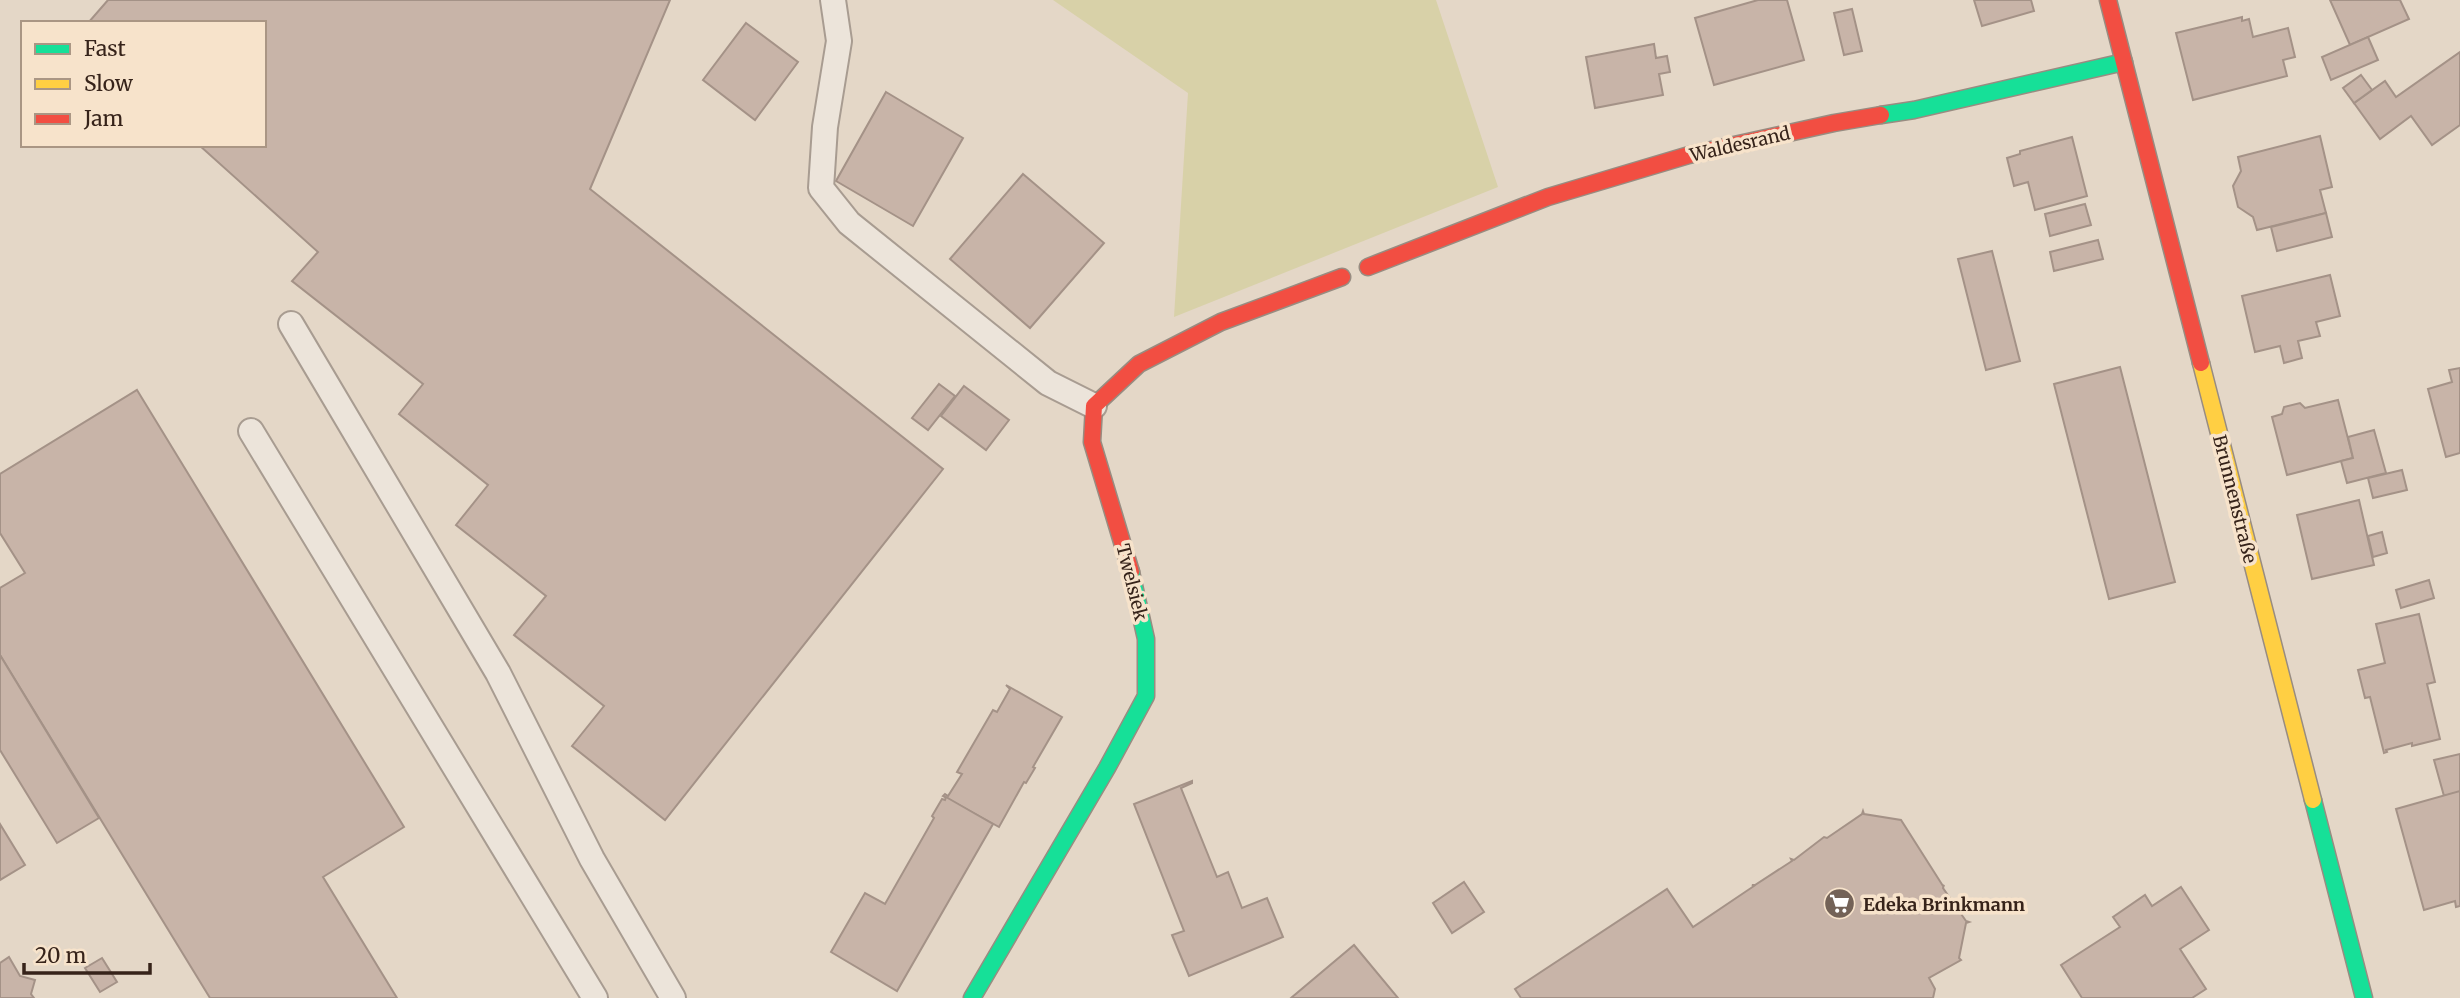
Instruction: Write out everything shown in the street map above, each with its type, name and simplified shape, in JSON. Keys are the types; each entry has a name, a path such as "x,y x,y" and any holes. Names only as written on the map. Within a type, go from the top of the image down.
{"street":[{"name":"Brunnenstraße","path":"2108,0 2364,998"},
{"name":"Waldesrand","path":"1368,267 1548,197 1689,155 1834,123 1914,110 2124,62"},
{"path":"1094,406 1139,364 1222,322 1342,276"},
{"name":"Twelsiek","path":"972,998 1107,768 1146,696 1146,639 1134,580 1091,442 1094,406"}],"lane":[{"path":"833,0 839,41 825,127 821,188 849,223 1048,383 1094,406"},
{"path":"291,324 498,673 592,859 673,998"},
{"path":"251,431 595,998"}],"shaded area":[{"path":"1053,0 1436,0 1498,187 1174,317 1188,93"}],"building":[{"path":"108,0 670,0 590,189 943,469 665,820 572,746 604,706 514,635 546,596 456,525 488,485 399,414 423,384 292,281 318,252 201,147 266,147 266,21 90,21"},
{"path":"1758,0 1787,0 1804,60 1714,85 1695,18"},
{"path":"1974,0 2031,0 2034,11 1982,26"},
{"path":"2330,0 2400,0 2409,19 2350,45"},
{"path":"1852,9 1862,51 1844,55 1834,13"},
{"path":"2242,17 2242,21 2249,19 2253,37 2288,28 2295,57 2283,60 2287,76 2193,100 2176,33"},
{"path":"746,23 798,62 755,120 703,80"},
{"path":"2368,37 2378,60 2331,80 2322,57"},
{"path":"1654,44 1656,58 1667,56 1670,72 1659,74 1663,95 1595,108 1586,57"},
{"path":"2460,52 2460,125 2432,145 2411,116 2380,139 2354,103 2385,81 2396,97"},
{"path":"2361,75 2372,90 2354,103 2343,88"},
{"path":"886,92 963,138 913,226 836,181"},
{"path":"2320,136 2332,187 2320,190 2326,213 2257,230 2253,217 2238,207 2233,186 2241,171 2238,157"},
{"path":"2072,137 2087,196 2035,210 2028,182 2014,186 2007,158 2020,154 2020,151"},
{"path":"1023,174 1104,243 1030,328 950,259"},
{"path":"2085,204 2091,225 2050,236 2045,214"},
{"path":"2326,213 2332,237 2277,251 2271,227"},
{"path":"2098,240 2103,259 2054,271 2050,252"},
{"path":"1992,251 2020,361 1986,370 1958,259"},
{"path":"2330,275 2340,316 2316,322 2320,336 2298,341 2302,358 2284,363 2280,346 2255,352 2242,296"},
{"path":"2120,367 2175,582 2109,599 2054,384"},
{"path":"2460,368 2460,453 2446,457 2428,389 2452,382 2449,370"},
{"path":"939,384 955,396 928,430 912,418"},
{"path":"964,386 1009,420 986,450 941,416"},
{"path":"137,390 404,827 323,877 397,998 210,998 0,655 0,588 25,573 0,533 0,474"},
{"path":"2338,400 2353,458 2287,475 2272,417 2282,414 2284,407 2300,403 2305,408"},
{"path":"2374,430 2386,473 2347,483 2341,461 2353,458 2348,437"},
{"path":"2402,470 2407,490 2373,498 2368,478"},
{"path":"2359,500 2374,565 2312,579 2297,515"},
{"path":"2382,532 2387,553 2373,557 2368,536"},
{"path":"2429,580 2434,598 2401,608 2396,590"},
{"path":"2419,614 2435,682 2427,684 2440,739 2412,746 2412,743 2386,750 2384,753 2370,697 2365,698 2358,670 2385,663 2376,624"},
{"path":"0,655 99,818 57,843 0,750"},
{"path":"1006,685 1062,717 999,827 943,796 948,796 962,774 957,772 993,710 997,712 1010,689"},
{"path":"2460,754 2460,792 2444,796 2434,760"},
{"path":"1192,781 1181,788 1217,877 1228,872 1242,908 1267,898 1283,937 1189,976 1172,935 1184,931 1134,804"},
{"path":"2460,791 2460,906 2456,907 2455,901 2424,910 2396,809"},
{"path":"946,797 993,824 897,991 831,952 865,893 885,904 934,818 932,816"},
{"name":"Edeka Brinkmann","path":"1863,811 1864,814 1901,820 1944,885 1943,888 1969,922 1966,923 1959,958 1961,960 1929,978 1935,989 1933,998 1521,998 1515,989 1667,889 1693,927"},
{"path":"0,824 25,865 0,880"},
{"path":"1464,882 1484,912 1452,933 1433,903"},
{"path":"2181,887 2209,930 2180,949 2206,989 2192,998 2082,998 2061,965 2120,927 2113,917 2145,895 2152,906"},
{"path":"1354,945 1398,998 1291,998"},
{"path":"9,957 20,976 35,980 31,994 34,998 0,998 0,963"},
{"path":"102,958 117,982 100,992 85,968"}],"traffic: fast":[{"path":"1881,115 1914,110 2124,62"},
{"path":"972,998 1107,768 1146,696 1146,639 1131,572"},
{"path":"2313,800 2364,998"}],"traffic: slow":[{"path":"2201,363 2313,800"}],"traffic: jam":[{"path":"2108,0 2201,363"},
{"path":"1368,267 1548,197 1689,155 1881,115"},
{"path":"1131,572 1092,442 1094,406 1139,364 1221,322 1342,277"}],"place":[{"name":"Edeka Brinkmann","path":"1840,904"}]}
